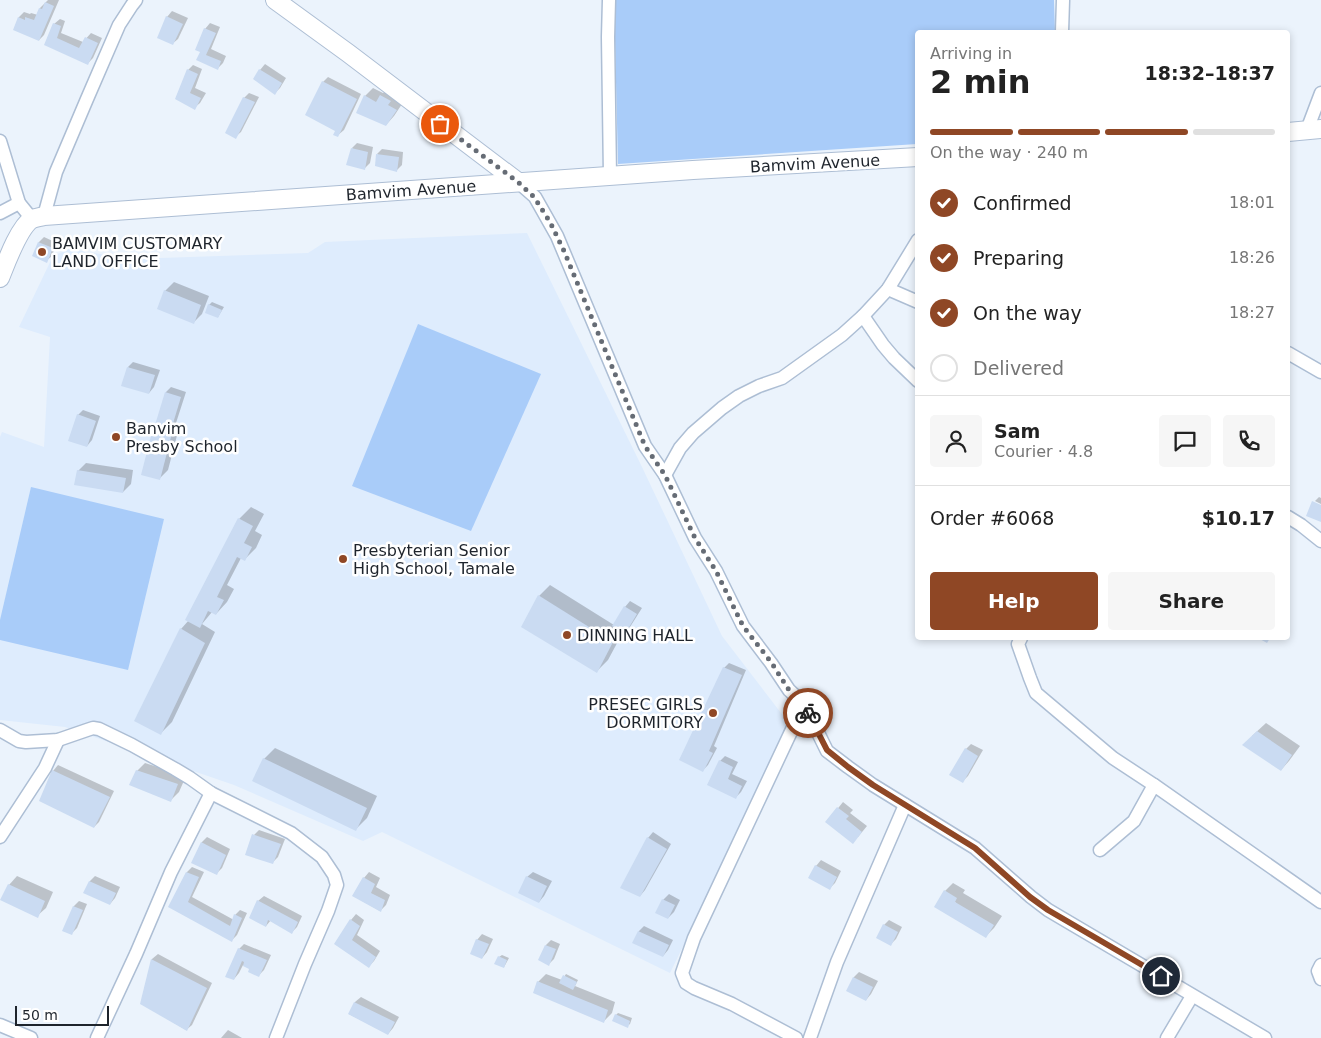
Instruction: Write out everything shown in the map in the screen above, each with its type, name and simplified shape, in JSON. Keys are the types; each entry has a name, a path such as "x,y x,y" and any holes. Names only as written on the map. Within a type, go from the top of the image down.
{"street":[{"path":"0,278 20,233 38,218 119,25 136,0"},
{"path":"275,0 518,182 534,197 558,236 645,446 665,475 695,538 716,571 743,626 771,662 789,690 804,704 827,750 848,767 905,805 975,848 1030,897 1048,910 1265,1038"},
{"path":"609,0 610,176"},
{"path":"1062,30 1063,0"},
{"path":"1290,132 1314,130 1321,93"},
{"path":"0,141 19,203 38,218"},
{"name":"Bamvim Avenue","path":"38,218 518,182 915,157"},
{"path":"0,213 19,203"},
{"path":"665,475 680,448 693,433 722,408 739,396 759,386 782,378 842,334 862,316 888,288 915,245"},
{"path":"888,288 915,301"},
{"path":"862,316 894,358 915,378"},
{"path":"1290,355 1321,372"},
{"path":"1290,518 1321,541"},
{"path":"1019,640 1018,644 1036,693 1113,758 1321,902"},
{"path":"796,1038 732,1004 694,988 686,983 682,973 694,938 804,704"},
{"path":"0,730 18,741 26,742 58,740 93,728 99,730 132,745 190,778 211,793 292,833 322,857 334,875 337,885 276,1038"},
{"path":"0,836 45,768 58,740"},
{"path":"1100,850 1134,822 1154,785"},
{"path":"98,1038 171,872 211,793"},
{"path":"810,1038 840,954 905,805"},
{"path":"1321,965 1318,971 1321,979"},
{"path":"1167,1038 1192,996"},
{"path":"0,1025 31,1038"}],"shaded area":[{"path":"614,0 1054,0 1055,30 915,30 915,144 618,164"},
{"name":"Presbyterian Senior High School, Tamale","path":"527,233 642,467 722,636 791,726 670,973 382,832 363,841 234,785 65,727 0,720 0,437 2,432 44,447 50,337 19,327 53,256 69,249 131,259 308,253 325,242"},
{"path":"418,324 541,374 471,531 352,486"},
{"path":"31,487 164,519 128,670 0,640 0,620"}],"building":[{"path":"45,2 54,6 39,41 13,30 18,17 25,20 25,17 34,20 39,8 42,9"},
{"path":"166,16 183,24 173,45 157,38"},
{"path":"53,23 61,26 57,38 79,48 85,37 98,43 88,65 44,45"},
{"path":"204,28 216,33 206,55 221,61 218,70 196,60 200,52 195,50"},
{"path":"187,69 198,74 190,93 201,98 195,110 175,99"},
{"path":"259,69 282,83 275,95 253,79"},
{"path":"322,81 357,99 338,137 333,135 335,131 305,115"},
{"path":"364,95 376,102 380,95 391,101 388,105 397,110 386,126 356,113"},
{"path":"243,97 255,102 236,139 225,133"},
{"path":"351,148 368,152 365,170 346,165"},
{"path":"376,154 399,157 397,172 375,166"},
{"name":"BAMVIM CUSTOMARY LAND OFFICE","path":"38,242 53,248 47,263 32,256"},
{"path":"164,290 201,305 194,324 157,309"},
{"path":"208,304 222,310 218,318 205,313"},
{"path":"127,367 155,375 149,394 121,386"},
{"path":"165,392 181,397 171,430 155,425"},
{"path":"77,414 96,421 87,447 68,441"},
{"path":"153,428 172,433 160,480 141,475"},
{"path":"77,470 126,478 123,493 74,485"},
{"path":"1312,501 1321,505 1321,522 1306,516"},
{"path":"238,518 253,526 244,543 252,547 245,561 237,557 217,597 224,600 216,615 208,611 200,628 185,620"},
{"name":"DINNING HALL","path":"538,595 613,642 597,673 521,627"},
{"path":"624,606 637,614 625,634 612,626"},
{"path":"180,628 205,643 161,735 134,721"},
{"name":"PRESEC GIRLS DORMITORY","path":"723,667 742,675 709,751 713,753 703,772 679,760"},
{"path":"1257,731 1292,755 1281,771 1242,745"},
{"path":"965,748 978,756 963,783 949,775"},
{"path":"263,758 367,808 356,831 252,781"},
{"path":"719,760 733,767 728,779 742,786 736,799 707,785"},
{"path":"52,770 110,797 94,828 39,801"},
{"path":"136,770 178,784 171,802 129,785"},
{"path":"837,807 849,816 846,819 862,832 853,844 825,822"},
{"path":"252,834 281,844 273,864 245,855"},
{"path":"647,837 667,849 640,897 620,888"},
{"path":"201,842 226,855 217,875 191,863"},
{"path":"815,865 837,877 830,890 808,878"},
{"path":"186,872 199,877 188,902 230,926 234,914 242,918 232,942 168,907"},
{"path":"526,876 547,886 539,903 518,893"},
{"path":"363,877 375,884 371,893 385,900 381,912 352,896"},
{"path":"89,881 116,893 110,905 83,893"},
{"path":"8,884 45,901 38,918 0,900"},
{"path":"944,890 957,898 955,902 994,925 986,938 934,907"},
{"path":"662,899 675,905 668,919 655,913"},
{"path":"257,900 298,922 292,934 268,920 266,927 249,918"},
{"path":"73,906 83,910 72,935 62,931"},
{"path":"350,919 360,926 352,940 376,957 369,968 334,944"},
{"path":"883,924 898,932 891,946 876,938"},
{"path":"638,931 669,945 663,957 632,943"},
{"path":"476,939 489,944 482,959 470,954"},
{"path":"545,945 556,949 549,966 538,960"},
{"path":"238,948 267,960 259,977 248,972 249,969 243,966 244,962 242,961 234,980 225,977"},
{"path":"498,956 507,960 504,968 494,964"},
{"path":"151,959 207,988 187,1031 140,1004"},
{"path":"563,975 577,982 573,990 559,983"},
{"path":"853,977 873,987 866,1001 846,991"},
{"path":"537,981 608,1010 604,1023 533,993"},
{"path":"354,1002 395,1022 388,1035 348,1014"},
{"path":"615,1014 630,1021 628,1028 612,1021"}],"way so far":[{"path":"440,124 518,182 534,197 542,208 558,236 645,446 665,475 695,538 716,571 743,626 771,662 789,690 804,704 808,713"}],"place":[{"name":"BAMVIM CUSTOMARY LAND OFFICE","path":"42,252"},
{"name":"Banvim Presby School","path":"116,437"},
{"name":"Presbyterian Senior High School, Tamale","path":"343,559"},
{"name":"DINNING HALL","path":"567,635"},
{"name":"PRESEC GIRLS DORMITORY","path":"713,713"}],"route":[{"path":"808,713 827,750 848,767 873,785 975,848 1030,897 1048,910 1161,976"}]}
